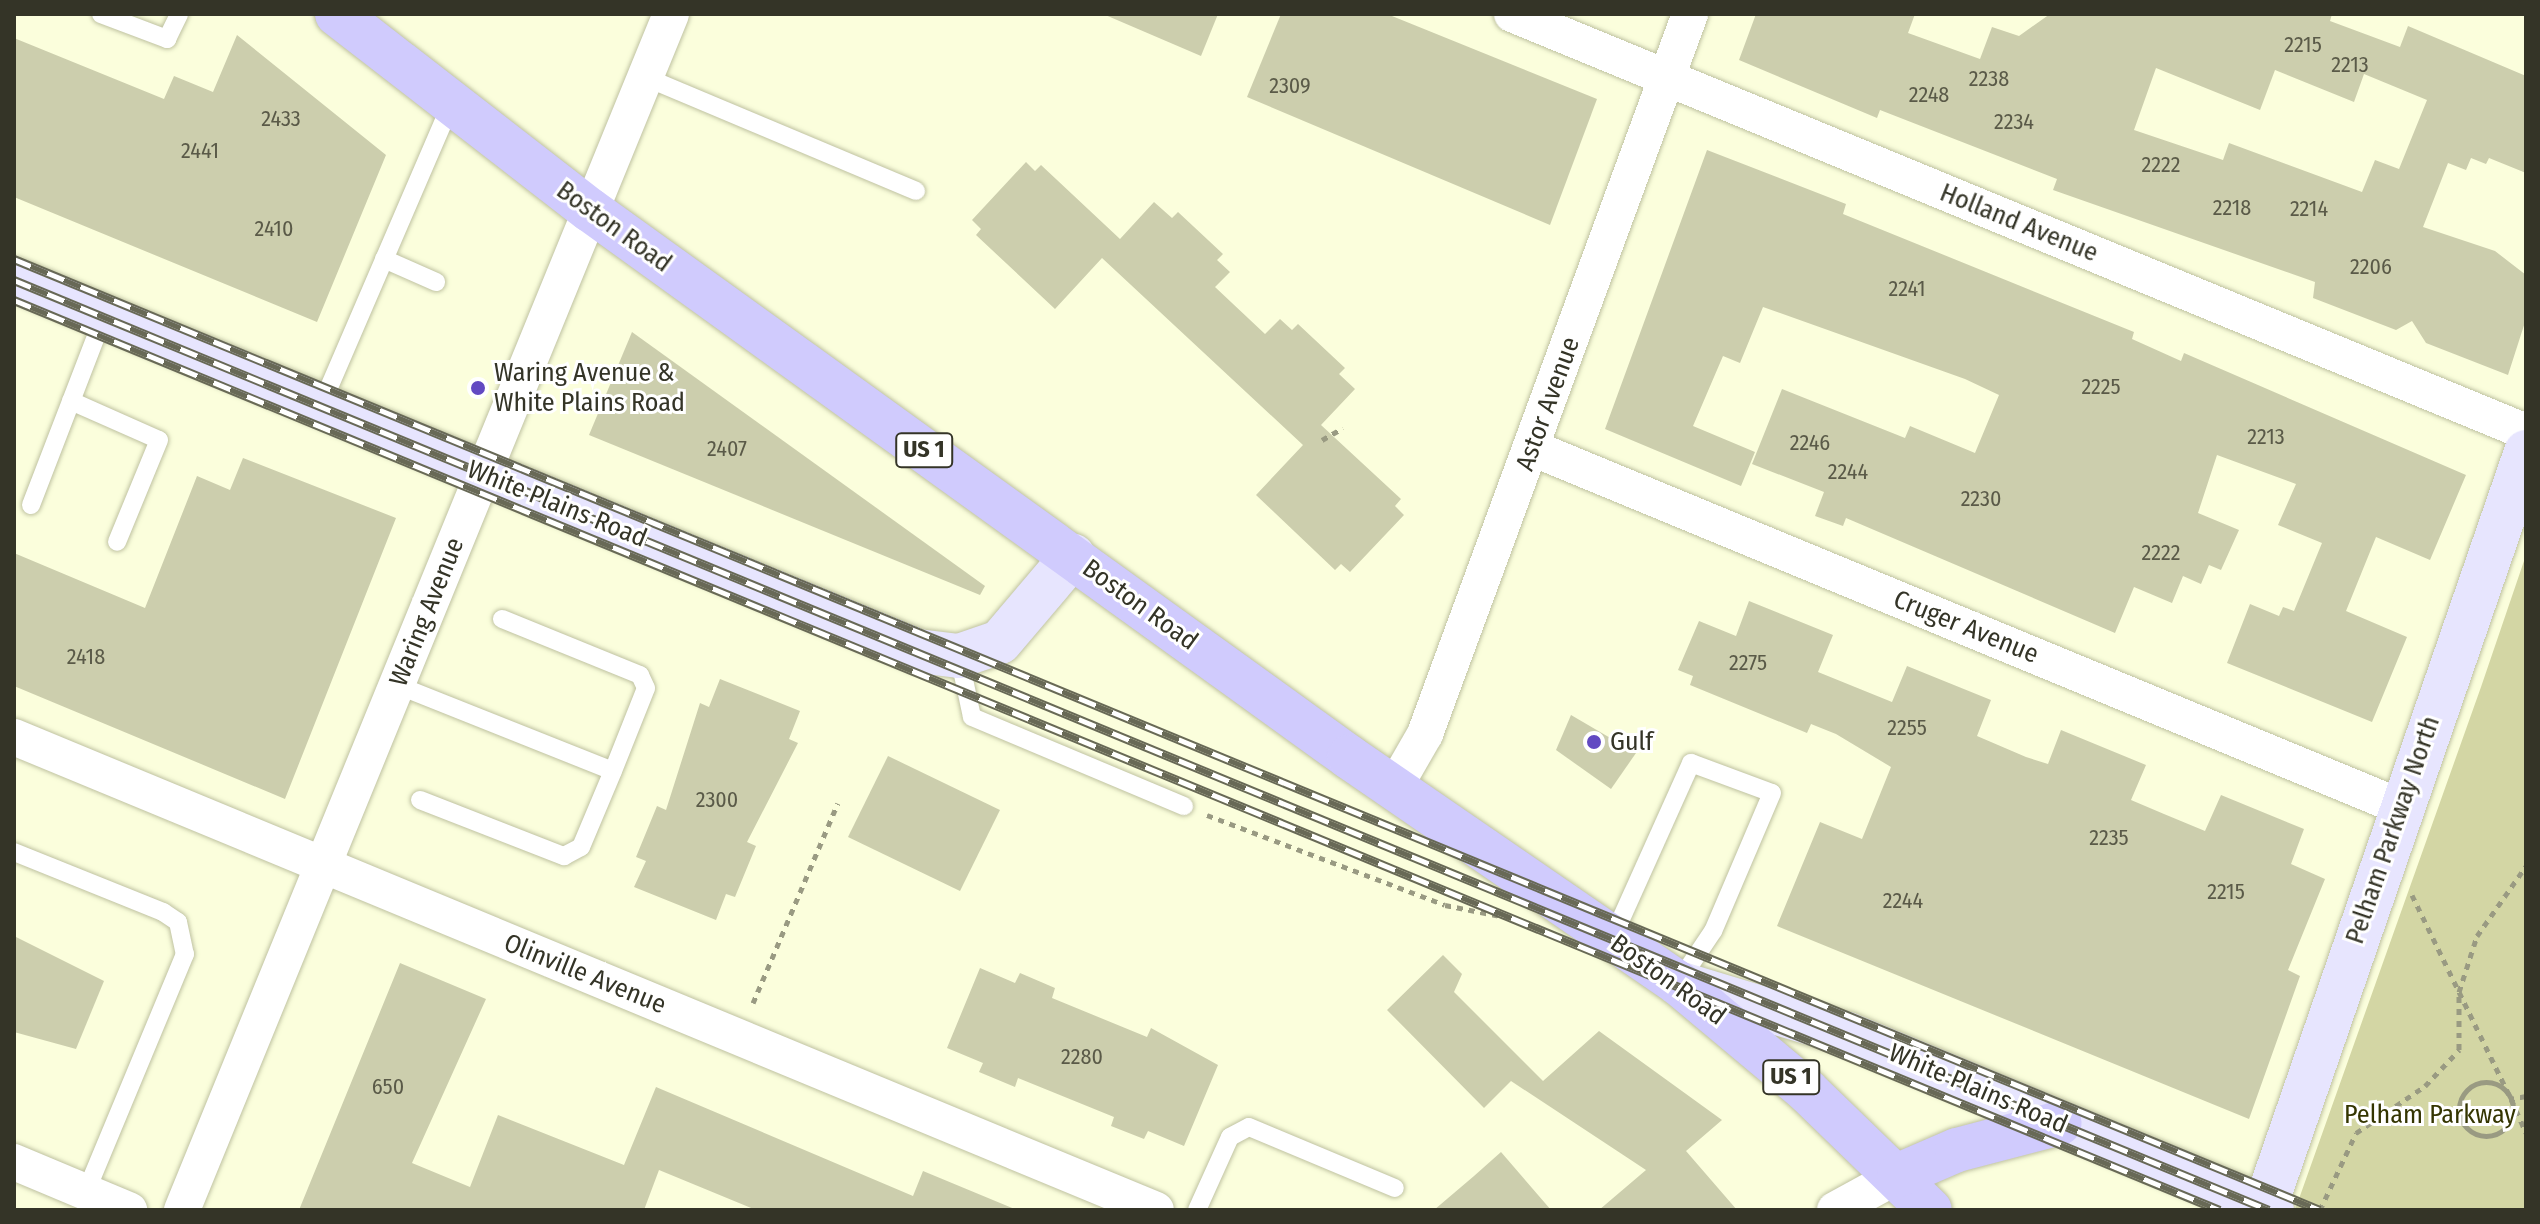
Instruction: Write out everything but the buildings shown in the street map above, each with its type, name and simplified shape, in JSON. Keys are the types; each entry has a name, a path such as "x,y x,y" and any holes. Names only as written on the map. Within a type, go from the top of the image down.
{"main road":[{"name":"Boston Road","path":"337,14 450,107 590,210 1394,788 1678,983 1899,1175 1930,1210"},
{"name":"White Plains Road","path":"14,279 888,641 959,656"},
{"name":"Pelham Parkway North","path":"2267,1209 2401,807 2526,452"},
{"path":"959,656 1011,633 1073,556"},
{"name":"White Plains Road","path":"1678,983 1847,1034 2267,1209"},
{"path":"1899,1175 1957,1150 2060,1123"}],"street":[{"name":"Waring Avenue","path":"182,1210 671,14"},
{"name":"Holland Avenue","path":"1512,14 2526,432"},
{"name":"Astor Avenue","path":"1394,788 1423,740 1690,14"},
{"name":"Cruger Avenue","path":"1532,448 2401,807"},
{"name":"Olinville Avenue","path":"14,737 1156,1210"},
{"path":"14,1162 129,1210"},
{"path":"1835,1210 1899,1175"}],"lane":[{"path":"101,14 167,39 179,14"},
{"path":"645,77 916,191"},
{"path":"321,406 450,107"},
{"path":"384,259 436,282"},
{"path":"31,505 104,316"},
{"path":"71,401 159,440 117,542"},
{"path":"420,800 564,856 581,847 646,688 640,675 502,619"},
{"path":"959,656 972,717 1184,806"},
{"path":"397,685 613,771"},
{"path":"1612,939 1691,763 1772,793 1713,931 1678,983"},
{"path":"14,852 163,912 181,933 185,954 86,1192"},
{"path":"1197,1210 1230,1137 1249,1127 1395,1188"}],"path":[{"path":"1322,440 1343,428"},
{"path":"753,1003 838,803"},
{"path":"1184,806 1445,905 1521,921"},
{"path":"2320,1210 2356,1133 2425,1086 2459,1050 2459,992 2489,910 2526,866"},
{"path":"2409,889 2526,1133"},
{"path":"2479,1083 2501,1086 2511,1099 2511,1121 2500,1133 2474,1134 2461,1121 2464,1094 2479,1083"},
{"path":"2511,1099 2526,1096"}],"green space":[{"name":"Pelham Parkway","path":"2526,555 2526,1210 2295,1210 2481,687"}],"railway":[{"path":"14,259 2320,1210"},
{"path":"14,280 2269,1210"},
{"path":"14,300 2220,1210"}],"place":[{"name":"Waring Avenue & White Plains Road","path":"478,388"},
{"name":"Gulf","path":"1594,742"}]}
